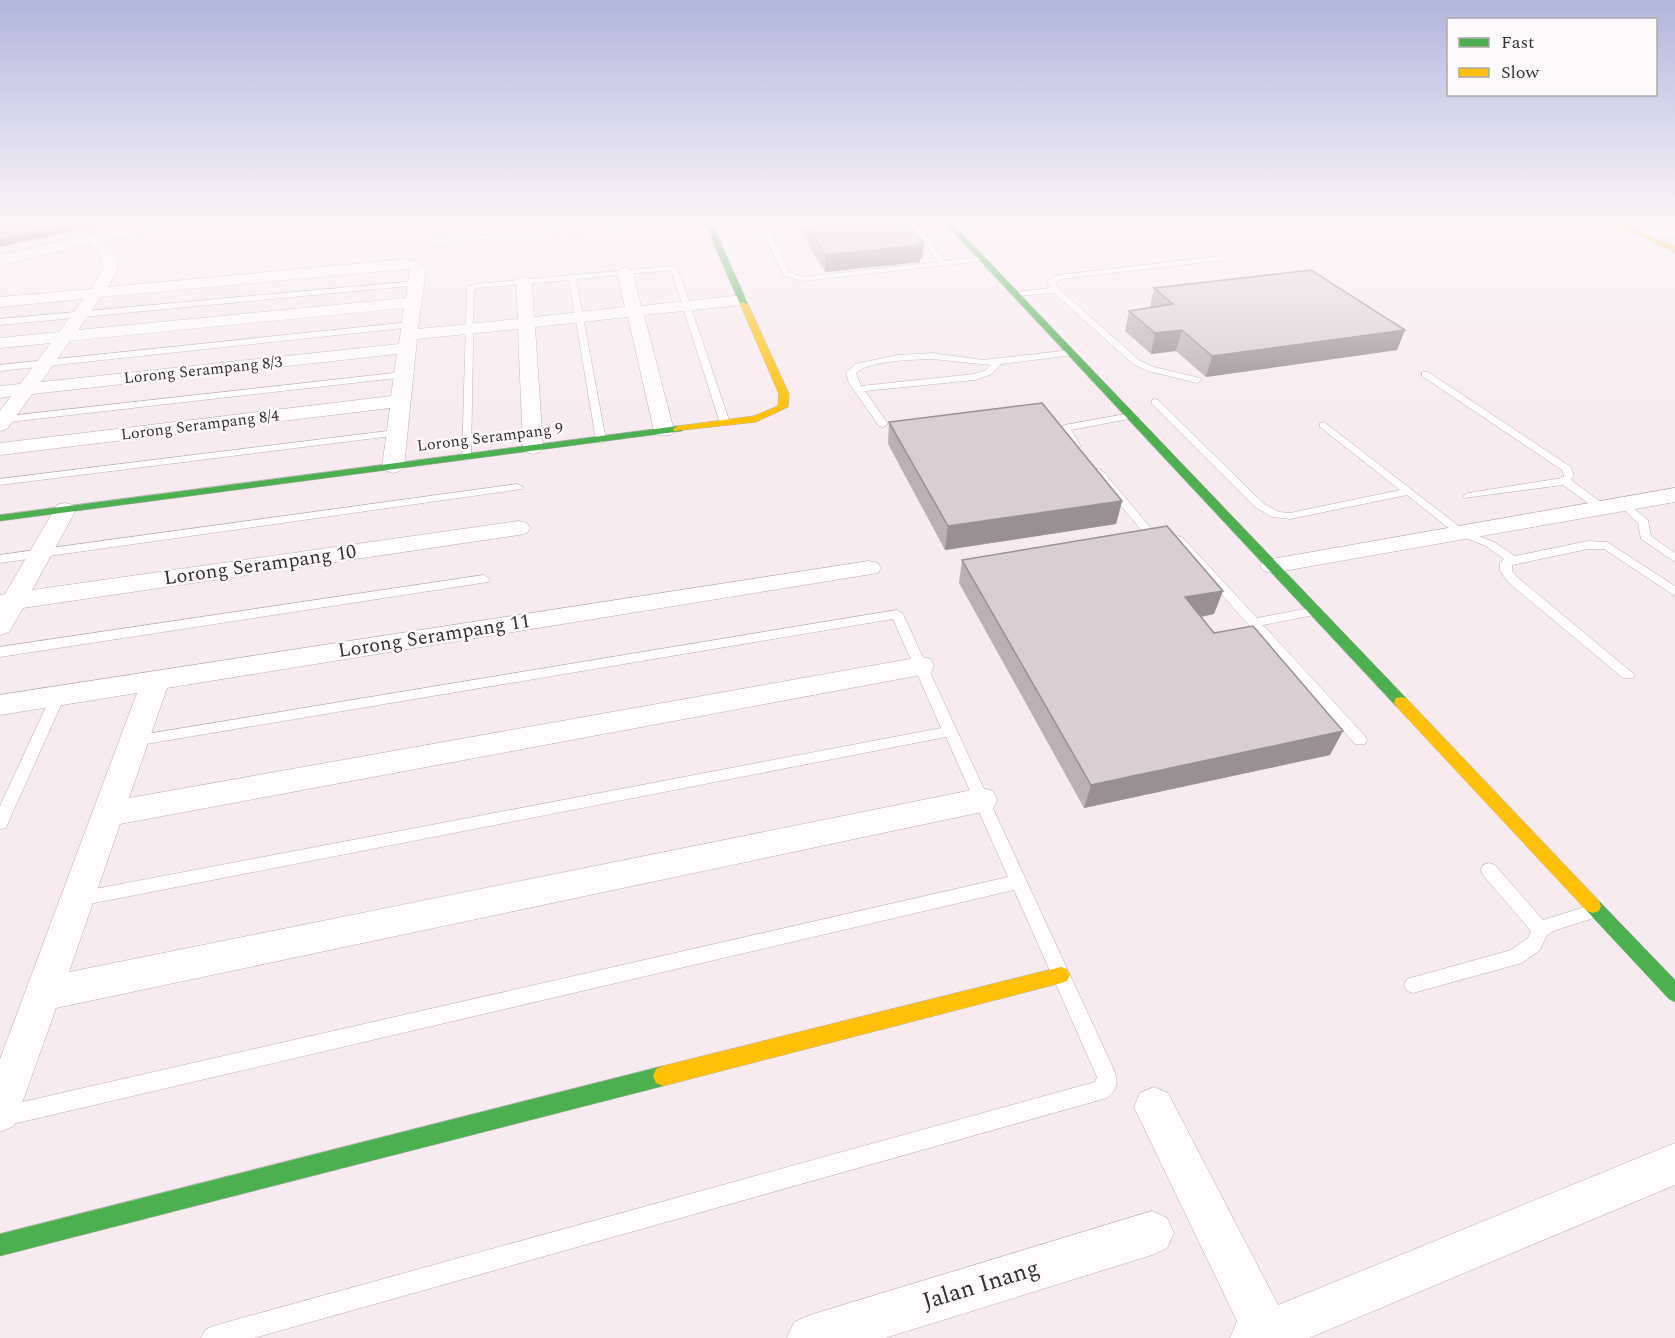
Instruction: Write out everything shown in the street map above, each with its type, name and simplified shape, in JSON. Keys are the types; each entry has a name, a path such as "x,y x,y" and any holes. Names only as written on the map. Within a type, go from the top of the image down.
{"street":[{"path":"1,421 100,285"},
{"path":"0,302 177,285"},
{"path":"393,467 414,285"},
{"path":"524,285 533,448"},
{"path":"628,285 664,431"},
{"name":"Lorong Serampang 9","path":"0,518 601,440 768,416 783,407 785,402 736,285"},
{"path":"1007,285 1675,993"},
{"name":"Lorong Serampang 8/3","path":"0,392 409,336 743,300"},
{"path":"0,343 413,302"},
{"name":"Lorong Serampang 8/4","path":"0,449 400,401"},
{"path":"1272,566 1675,495"},
{"path":"0,626 7,602 40,554 64,510"},
{"name":"Lorong Serampang 10","path":"7,602 519,528"},
{"name":"Lorong Serampang 11","path":"0,705 868,567"},
{"path":"108,814 921,666"},
{"path":"0,1112 156,680"},
{"path":"43,994 982,800"},
{"path":"0,1245 1061,975"},
{"path":"1154,1107 1260,1335 1675,1164"},
{"name":"Jalan Inang","path":"810,1338 1152,1233"}],"lane":[{"path":"0,322 319,285"},
{"path":"466,457 467,329 470,289 486,285"},
{"path":"573,285 601,440"},
{"path":"680,285 725,423"},
{"path":"1053,285 1136,362 1151,369 1197,380"},
{"path":"1015,294 1056,290"},
{"path":"0,368 409,336"},
{"path":"883,424 851,373 858,366 871,362 932,356 970,362 998,362 1071,354"},
{"path":"859,389 975,377 989,372 998,362"},
{"path":"1425,374 1567,470 1569,476 1565,481"},
{"path":"1,421 403,375"},
{"path":"1155,402 1259,505 1276,515 1290,516 1407,492"},
{"path":"1131,416 1065,428 1068,436 1146,529"},
{"path":"1324,425 1460,532 1490,544 1513,560"},
{"path":"0,482 396,433"},
{"path":"1468,496 1565,481 1644,522 1646,537 1675,558"},
{"path":"0,559 518,487"},
{"path":"1179,539 1360,740"},
{"path":"1628,675 1513,580 1506,571 1506,563 1588,545 1607,546 1675,592"},
{"path":"0,652 484,579"},
{"path":"1254,623 1315,611"},
{"path":"134,741 897,614 1107,1077 1107,1086 1100,1091 213,1338"},
{"path":"0,823 58,696"},
{"path":"77,899 951,731"},
{"path":"1489,870 1541,930"},
{"path":"0,1117 1020,881"},
{"path":"1413,985 1516,957 1534,944 1541,930 1551,924 1597,910"}],"building":[{"path":"1176,285 1335,285 1405,330 1212,356 1182,330 1155,333 1129,311 1173,304 1154,288"},
{"path":"1042,403 1122,501 948,526 889,422"},
{"path":"1167,526 1223,591 1185,597 1214,633 1253,626 1343,731 1091,785 962,560"}],"traffic: fast":[{"path":"736,285 744,304"},
{"path":"1007,285 1401,702"},
{"path":"0,518 678,429"},
{"path":"1593,906 1675,993"},
{"path":"0,1245 663,1076"}],"traffic: slow":[{"path":"678,429 756,419 783,407 784,394 744,304"},
{"path":"1401,702 1593,906"},
{"path":"663,1076 1061,975"}]}
